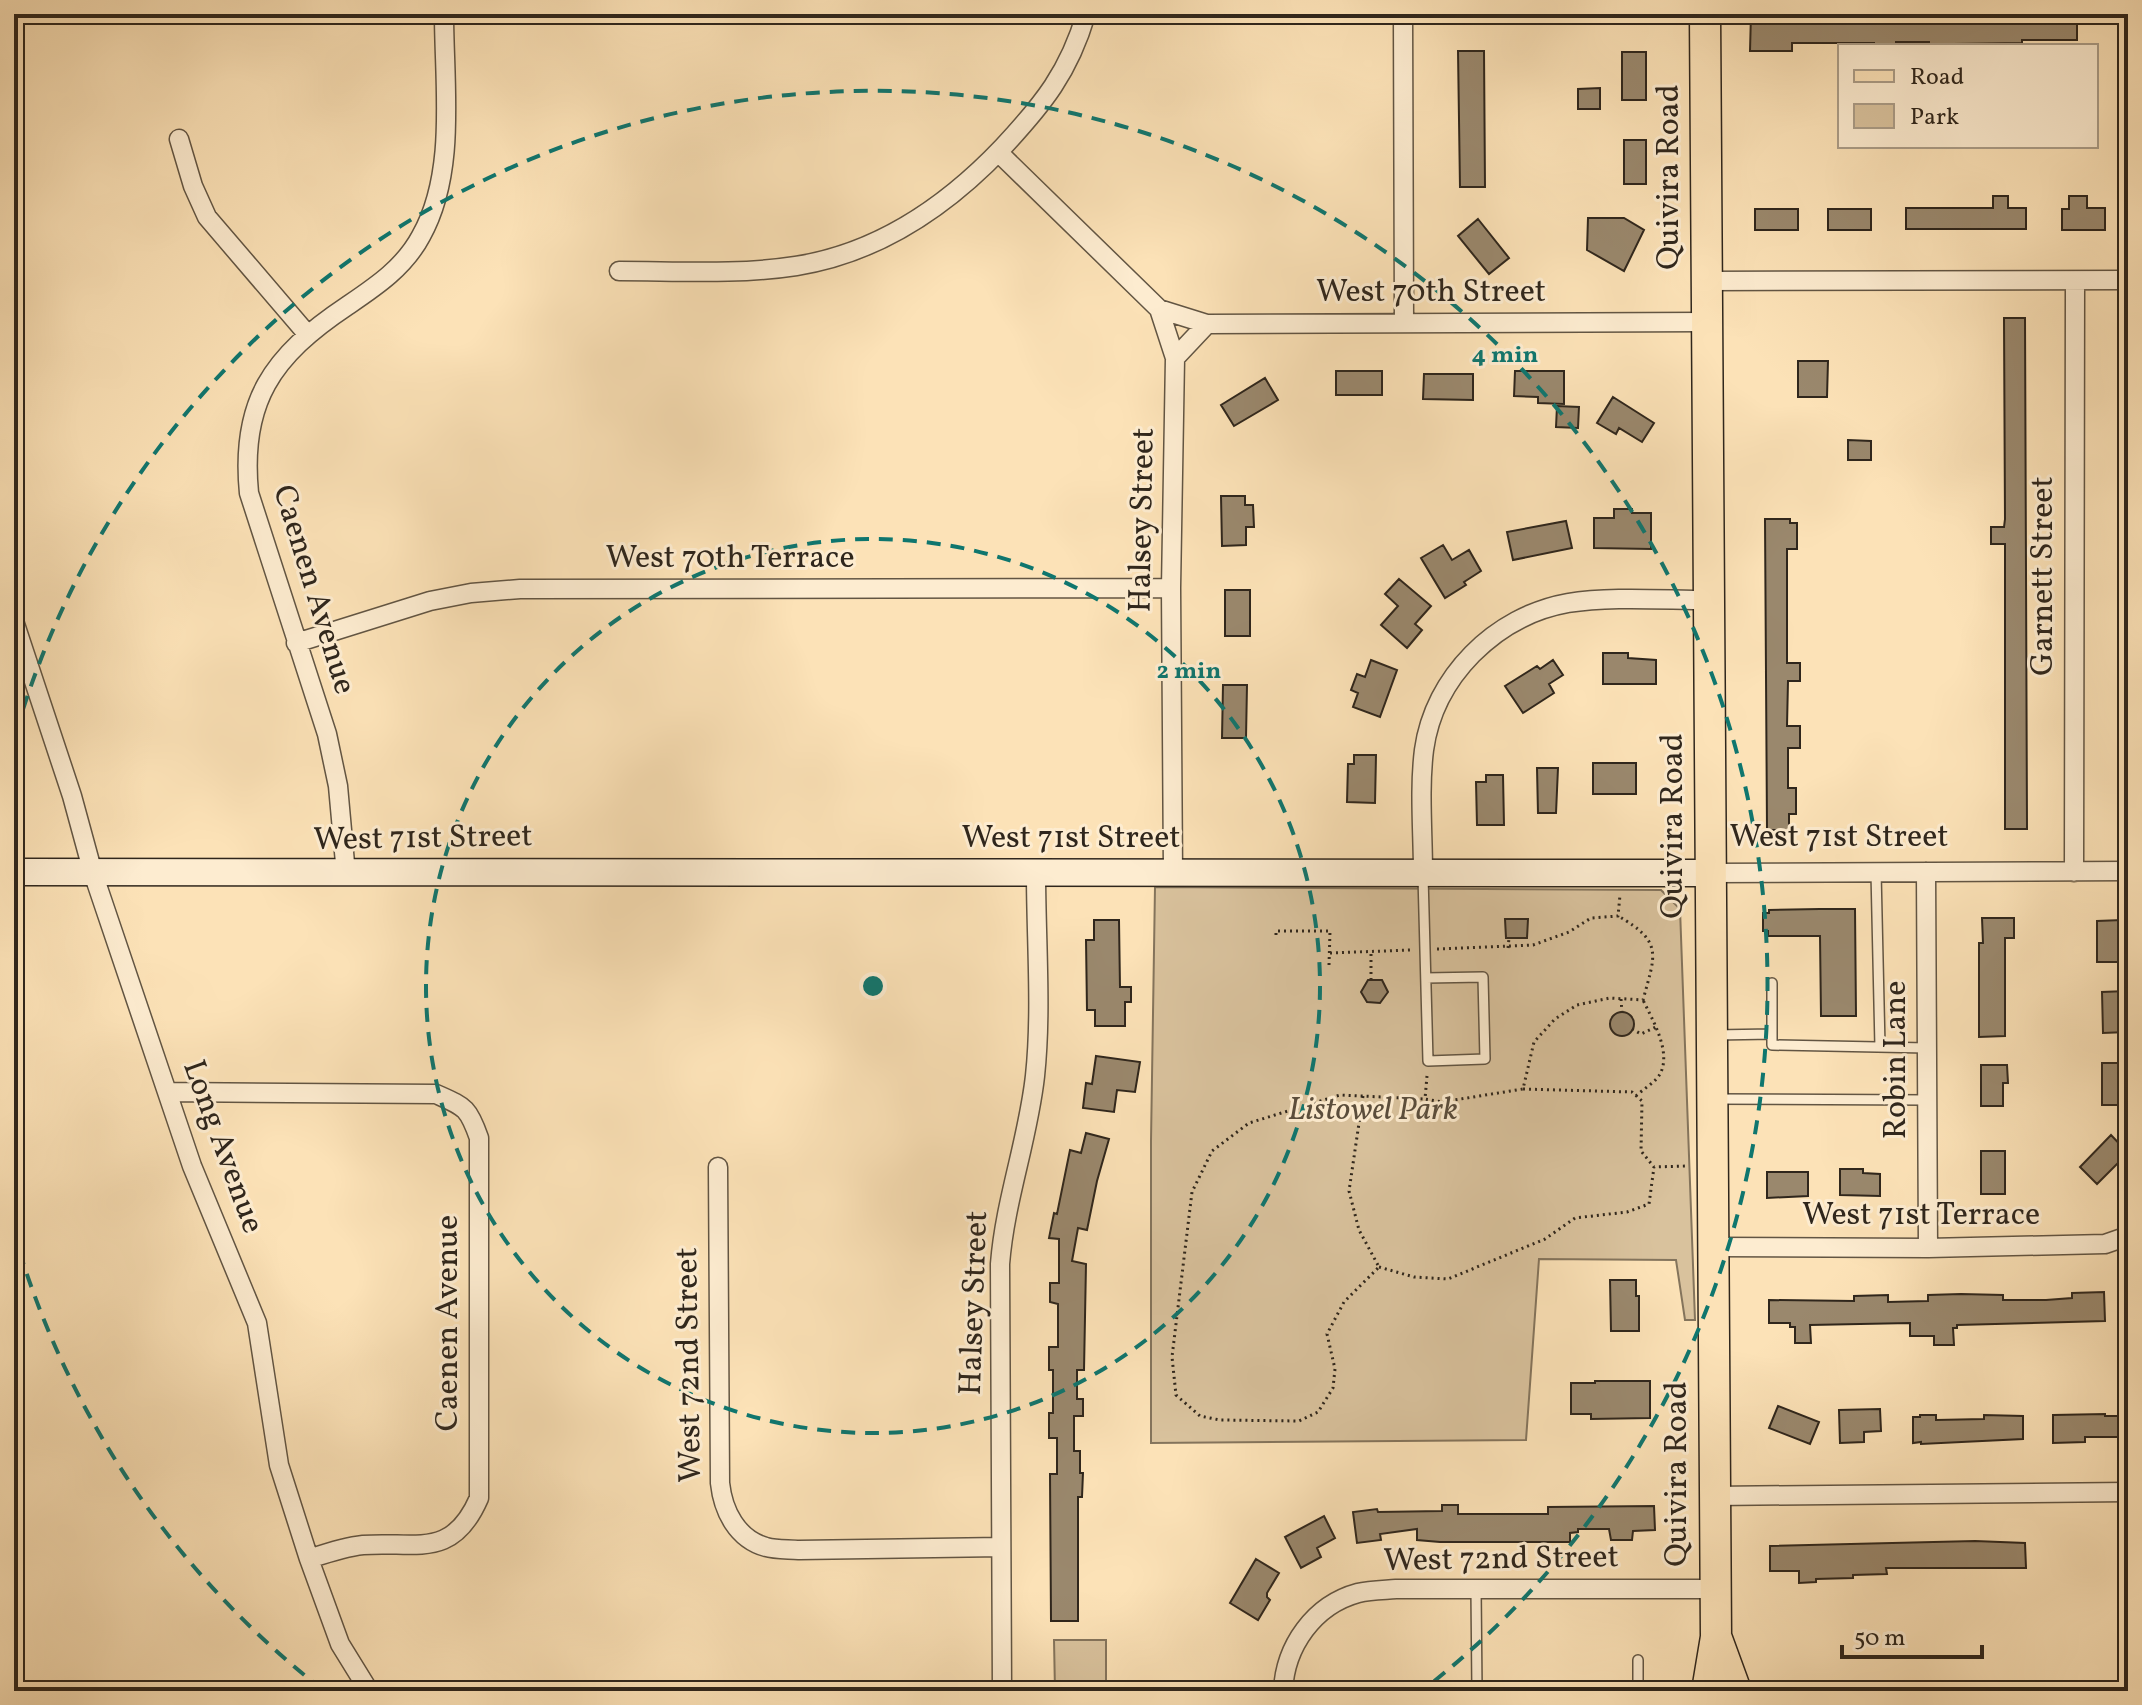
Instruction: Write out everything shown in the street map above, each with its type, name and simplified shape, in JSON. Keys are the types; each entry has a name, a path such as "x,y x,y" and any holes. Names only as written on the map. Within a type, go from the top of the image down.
{"main road":[{"name":"Quivira Road","path":"1705,14 1716,1637 1707,1691"},
{"name":"Quivira Road","path":"1716,1637 1736,1691"}],"street":[{"name":"Caenen Avenue","path":"346,874 336,773 327,734 249,493 246,463 249,433 265,386 287,353 382,282 407,258 421,237 434,208 443,174 444,14"},
{"path":"619,271 793,267 828,260 901,231 961,188 1042,106 1064,74 1086,14"},
{"path":"1403,14 1404,323"},
{"path":"179,139 193,186 207,217 308,335"},
{"name":"West 70th Street","path":"998,152 1159,309 1207,324 1706,322"},
{"path":"1706,281 2128,280"},
{"name":"Garnett Street","path":"2074,872 2075,281"},
{"name":"West 70th Street","path":"1159,309 1175,358"},
{"path":"1175,358 1207,324"},
{"name":"Halsey Street","path":"1173,873 1171,588 1175,358"},
{"name":"West 70th Terrace","path":"296,643 430,601 471,593 520,589 1171,588"},
{"path":"1423,873 1424,750 1431,722 1445,690 1465,661 1494,634 1517,620 1568,603 1708,600"},
{"name":"Long Avenue","path":"14,621 72,796 93,873 168,1092 208,1207 246,1290 257,1323 277,1455 309,1559 340,1644 369,1691"},
{"name":"West 71st Street","path":"14,872 2128,871"},
{"name":"Robin Lane","path":"1926,872 1928,1248"},
{"name":"Halsey Street","path":"1002,1691 1000,1264 1003,1225 1028,1123 1035,1076 1036,873"},
{"name":"Caenen Avenue","path":"168,1092 436,1094 463,1106 479,1138 479,1498 471,1516 440,1542 411,1546 366,1545 338,1549 309,1559"},
{"name":"West 72nd Street","path":"718,1167 720,1483 722,1501 731,1521 746,1537 766,1547 799,1550 1001,1547"},
{"name":"West 71st Terrace","path":"1714,1247 1928,1248 2105,1244 2128,1236"},
{"path":"1714,1496 2128,1492"},
{"name":"West 72nd Street","path":"1283,1691 1291,1655 1302,1632 1335,1603 1359,1593 1396,1589 1715,1589"}],"lane":[{"path":"1876,872 1880,1047"},
{"path":"1423,873 1428,1061 1485,1059 1483,977 1426,978"},
{"path":"1772,983 1772,1045 1927,1048"},
{"path":"1712,1035 1772,1034"},
{"path":"1712,1099 1927,1100"},
{"path":"1476,1589 1477,1691"},
{"path":"1638,1660 1638,1691"}],"path":[{"path":"1618,916 1620,893"},
{"path":"1509,938 1508,948 1533,945 1569,932 1591,918 1618,916 1639,928 1654,947 1643,1000 1656,1027 1664,1055 1660,1074 1636,1096"},
{"path":"1276,935 1276,931 1330,931 1329,965"},
{"path":"1371,952 1371,980"},
{"path":"1523,1089 1534,1042 1555,1019 1577,1005 1610,998 1643,1000"},
{"path":"1621,999 1622,1013"},
{"path":"1632,1029 1641,1034 1656,1027"},
{"path":"1425,1099 1428,1061"},
{"path":"1363,1096 1349,1191 1359,1230 1379,1267 1414,1277 1448,1279 1545,1239 1575,1218 1627,1212 1649,1204 1654,1167 1641,1151 1642,1101 1632,1092 1523,1089 1442,1102 1425,1099 1363,1096 1340,1095 1249,1123 1212,1151 1192,1192 1172,1357 1176,1395 1200,1416 1220,1420 1299,1421 1318,1412 1333,1388 1335,1369 1327,1334 1344,1302 1379,1267"},
{"path":"1654,1167 1687,1166"}],"green space":[{"name":"Listowel Park","path":"1155,887 1661,890 1680,909 1695,1320 1685,1320 1676,1260 1539,1259 1526,1440 1151,1443"},
{"path":"1054,1640 1106,1640 1106,1691 1055,1691"}],"building":[{"path":"1751,14 1776,14 1776,21 1911,20 1911,23 2077,19 2077,40 1954,44 1792,43 1792,51 1750,51"},
{"path":"1458,51 1484,51 1485,187 1460,187"},
{"path":"1622,52 1646,52 1646,100 1622,100"},
{"path":"1600,88 1600,109 1578,109 1578,89"},
{"path":"1624,140 1646,140 1646,184 1624,184"},
{"path":"1993,196 2008,196 2008,208 2026,208 2026,229 1906,229 1906,208 1993,208"},
{"path":"2069,196 2087,196 2087,208 2105,208 2105,230 2062,230 2062,209 2069,209"},
{"path":"1755,209 1798,209 1798,230 1755,230"},
{"path":"1828,209 1871,209 1871,230 1828,230"},
{"path":"1588,218 1624,218 1644,230 1624,271 1587,250"},
{"path":"1478,219 1509,258 1489,274 1458,236"},
{"path":"2004,318 2025,318 2027,829 2005,829 2005,544 1991,544 1991,527 2004,527 2005,519"},
{"path":"1798,361 1828,361 1827,397 1798,397"},
{"path":"1336,371 1382,371 1382,395 1336,395"},
{"path":"1515,371 1564,371 1564,404 1538,403 1538,397 1514,396"},
{"path":"1424,374 1473,374 1473,400 1423,399"},
{"path":"1265,378 1278,400 1234,426 1221,405"},
{"path":"1613,397 1654,423 1642,442 1619,428 1616,434 1597,423"},
{"path":"1557,406 1579,407 1578,428 1556,427"},
{"path":"1848,440 1871,441 1871,460 1848,460"},
{"path":"1221,496 1245,496 1245,505 1253,505 1254,527 1246,527 1246,545 1222,546"},
{"path":"1614,509 1651,513 1651,549 1594,548 1594,518 1614,518"},
{"path":"1765,519 1790,519 1790,523 1797,523 1797,549 1787,549 1787,663 1800,663 1800,681 1788,681 1787,726 1800,726 1800,748 1788,748 1788,788 1796,788 1796,814 1789,814 1789,830 1767,830"},
{"path":"1566,521 1572,548 1513,560 1507,532"},
{"path":"1443,545 1452,560 1469,550 1481,571 1445,598 1421,558"},
{"path":"1399,579 1431,606 1415,624 1422,630 1407,648 1381,625 1398,606 1385,594"},
{"path":"1225,590 1250,590 1250,636 1225,636"},
{"path":"1603,653 1628,653 1628,658 1656,660 1656,684 1603,684"},
{"path":"1371,660 1397,670 1380,717 1353,707 1358,693 1351,690 1357,674 1365,677"},
{"path":"1553,660 1563,675 1549,684 1554,693 1523,713 1505,686"},
{"path":"1223,685 1247,685 1246,738 1222,738"},
{"path":"1354,755 1376,755 1375,803 1347,802 1348,764 1354,764"},
{"path":"1593,763 1636,763 1636,794 1593,794"},
{"path":"1537,768 1558,768 1556,813 1538,813"},
{"path":"1486,775 1503,775 1504,825 1477,825 1476,782 1486,782"},
{"path":"1855,909 1856,1016 1821,1016 1820,936 1768,936 1768,931 1763,931 1763,913 1769,913 1769,910"},
{"path":"1982,918 2014,918 2014,938 2005,938 2005,1036 1979,1037"},
{"path":"1505,919 1528,919 1527,938 1506,938"},
{"path":"1094,920 1119,920 1120,987 1131,987 1131,1002 1125,1002 1125,1026 1095,1026 1095,1010 1087,1010 1086,940 1094,940"},
{"path":"2122,920 2122,962 2097,962 2097,921"},
{"path":"1368,980 1382,980 1388,992 1380,1003 1367,1002 1361,992"},
{"path":"2127,991 2127,1032 2103,1033 2102,992"},
{"path":"1622,1012 1630,1016 1634,1024 1630,1032 1622,1036 1614,1032 1610,1024 1614,1016"},
{"path":"1096,1056 1140,1062 1135,1092 1117,1090 1114,1112 1083,1108 1086,1083 1092,1084"},
{"path":"2102,1063 2127,1063 2127,1105 2102,1105"},
{"path":"1981,1065 2007,1065 2008,1083 2003,1083 2003,1106 1981,1106"},
{"path":"1086,1133 1109,1139 1087,1230 1078,1228 1072,1261 1086,1264 1084,1370 1077,1370 1077,1399 1083,1399 1083,1416 1074,1416 1074,1451 1080,1451 1080,1473 1083,1473 1082,1497 1078,1497 1078,1621 1051,1621 1050,1474 1057,1474 1057,1438 1049,1438 1049,1413 1053,1413 1053,1370 1049,1370 1049,1347 1058,1347 1058,1304 1050,1302 1050,1283 1059,1283 1059,1239 1049,1238 1070,1150 1081,1153"},
{"path":"2111,1135 2128,1153 2097,1184 2080,1167"},
{"path":"1981,1151 2005,1151 2005,1194 1981,1194"},
{"path":"1840,1169 1863,1169 1863,1173 1880,1174 1880,1196 1840,1195"},
{"path":"1767,1172 1808,1172 1808,1196 1767,1198"},
{"path":"1610,1280 1636,1280 1639,1331 1611,1331"},
{"path":"2104,1292 2105,1321 1957,1325 1953,1328 1954,1345 1934,1345 1934,1336 1910,1336 1910,1323 1810,1325 1811,1343 1795,1343 1795,1327 1790,1327 1790,1323 1769,1323 1769,1300 1854,1301 1854,1296 1888,1295 1888,1302 1928,1301 1928,1295 1961,1294 2003,1295 2003,1300 2046,1300 2072,1298 2072,1293"},
{"path":"1650,1381 1650,1418 1591,1419 1591,1414 1571,1414 1571,1383"},
{"path":"1778,1406 1819,1422 1810,1444 1769,1428"},
{"path":"1880,1409 1881,1431 1864,1432 1864,1442 1840,1443 1839,1410"},
{"path":"1936,1415 1936,1420 1984,1419 1984,1415 2023,1416 2023,1439 1913,1443 1913,1417"},
{"path":"2053,1415 2128,1416 2128,1437 2085,1437 2085,1442 2053,1443"},
{"path":"1442,1505 1458,1505 1458,1514 1548,1514 1548,1507 1654,1506 1655,1530 1633,1531 1632,1540 1611,1540 1609,1529 1578,1529 1578,1532 1570,1533 1570,1542 1440,1542 1417,1540 1417,1529 1380,1534 1381,1540 1357,1543 1353,1512 1377,1509 1378,1512 1442,1511"},
{"path":"1324,1516 1335,1538 1317,1548 1321,1557 1301,1568 1285,1537"},
{"path":"1975,1541 2025,1543 2026,1568 1886,1568 1887,1574 1853,1575 1853,1578 1816,1579 1816,1582 1799,1583 1799,1571 1770,1571 1770,1546"},
{"path":"1256,1559 1279,1573 1267,1593 1270,1600 1258,1620 1230,1603"}]}
